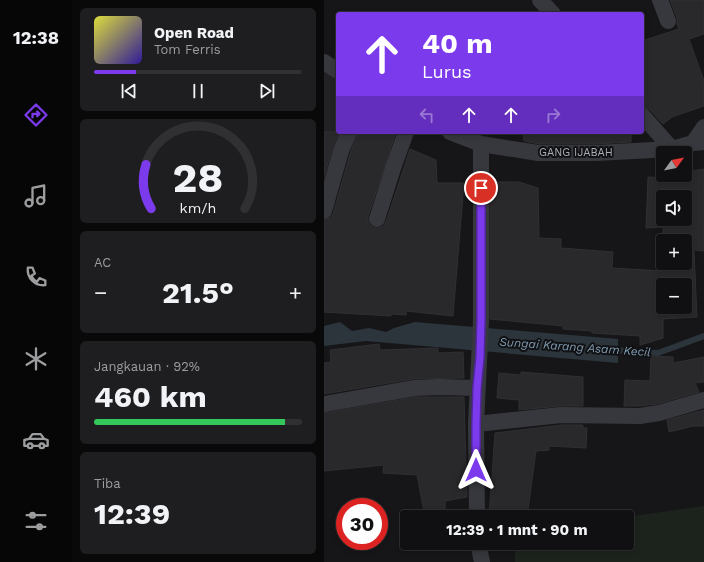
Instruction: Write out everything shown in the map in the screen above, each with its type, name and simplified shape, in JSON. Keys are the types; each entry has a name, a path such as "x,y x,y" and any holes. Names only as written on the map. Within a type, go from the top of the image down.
{"street":[{"path":"540,0 551,12"},
{"path":"660,0 668,21"},
{"path":"324,62 336,70"},
{"path":"644,117 669,146"},
{"path":"699,143 704,127"},
{"path":"324,210 348,134"},
{"path":"377,219 405,134"},
{"name":"GANG IJABAH","path":"455,134 481,144 538,153 596,153 656,150"},
{"name":"GANG IJABAH","path":"686,146 699,143"},
{"path":"476,510 476,424 481,320 481,144"},
{"path":"324,404 415,388 477,388"},
{"path":"476,424 561,415 640,416 659,413 704,400"},
{"path":"479,550 482,562"}],"shaded area":[{"path":"324,70 336,79 336,134 343,134 324,190"},
{"path":"704,506 704,562 515,562 515,550 634,550 634,516"}],"water":[{"path":"340,322 352,331 369,328 386,332 415,322 618,339 618,363 366,341 324,346 324,326"}],"building":[{"path":"670,0 704,0 704,34 689,39 704,81 704,106 672,117 663,124 649,109 644,106 644,40 679,29 677,18"},
{"path":"324,132 336,132 336,134 338,134 332,148 324,176"},
{"path":"357,134 395,135 368,216 370,225 374,228 383,226 386,222 410,149 436,160 437,183 464,183 453,316 406,311 406,315 391,314 391,316 324,312 324,220 330,218 333,214"},
{"path":"523,134 631,134 631,142 596,144 539,144 524,141"},
{"path":"704,169 704,251 694,250 697,317 663,319 663,338 640,345 640,336 592,333 592,331 563,329 563,326 490,319 490,182 519,182 538,188 539,238 561,239 561,248 613,252 612,268 662,271 692,270 692,234 663,234 663,227 646,228 648,177 656,177 656,182 692,182 692,171"},
{"path":"379,344 380,350 438,348 438,353 463,352 464,378 413,379 324,394 324,363 331,362 330,350"},
{"path":"651,356 673,357 673,363 704,357 704,382 695,383 699,392 657,404 624,406 625,380 650,381"},
{"path":"521,372 583,377 583,406 560,406 519,410 519,400 497,398 499,373 521,375"},
{"path":"416,397 464,397 467,497 445,501 445,510 424,510 417,475 383,473 384,465 324,471 324,413"},
{"path":"704,410 704,426 693,426 669,432 667,420"},
{"path":"561,425 583,425 583,428 587,428 586,448 549,446 549,450 536,451 528,510 490,510 495,433"}],"waterway":[{"name":"Sungai Karang Asam Kecil","path":"611,350 658,353 704,336"}],"route":[{"path":"476,470 477,388 481,320 481,188"}]}
